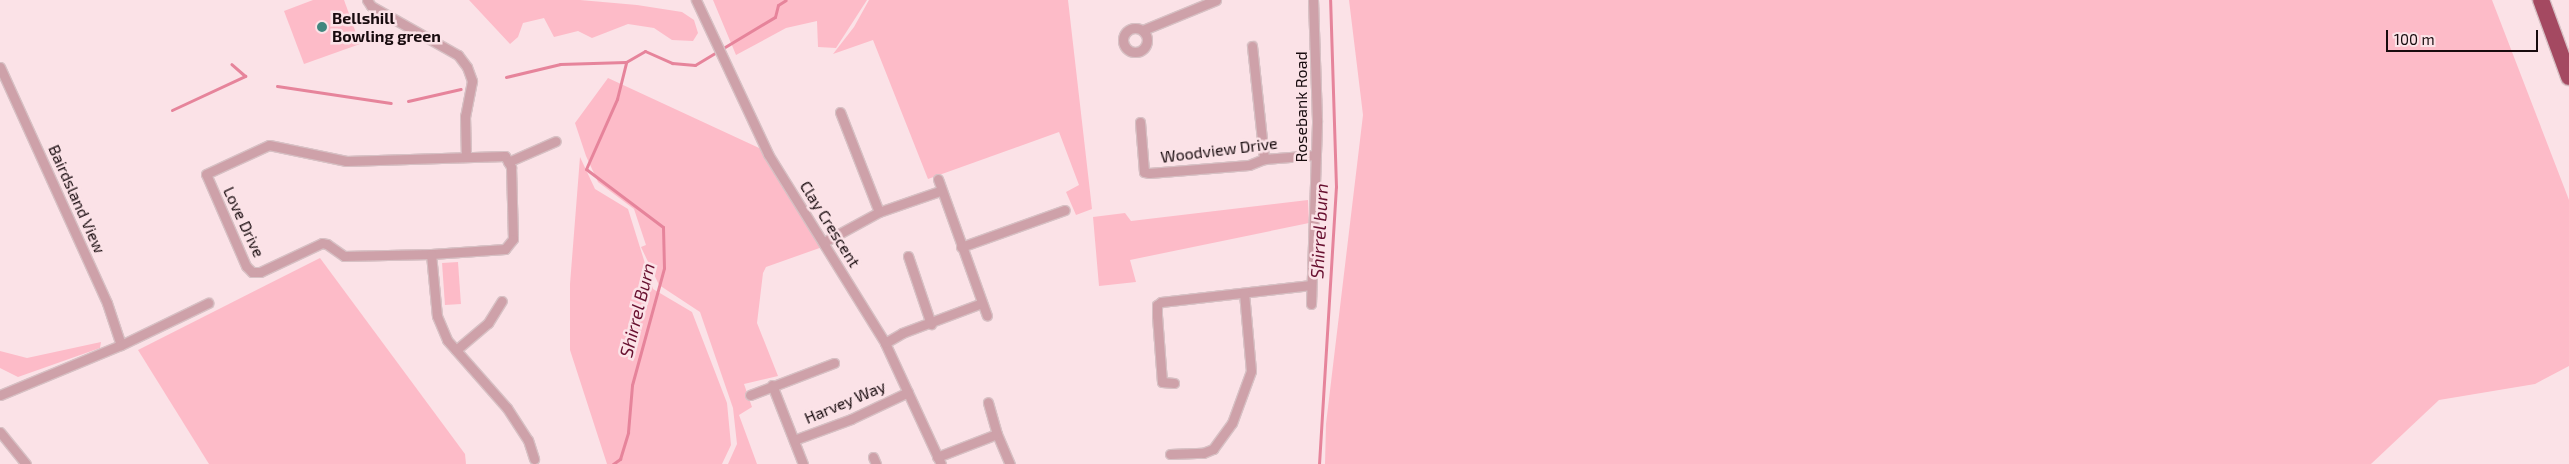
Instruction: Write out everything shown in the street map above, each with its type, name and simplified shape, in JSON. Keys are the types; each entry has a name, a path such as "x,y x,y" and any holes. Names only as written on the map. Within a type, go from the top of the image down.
{"highway":[{"path":"2542,0 2569,77"}],"street":[{"path":"367,0 371,6 458,56 467,67 472,81 465,116 466,156"},
{"name":"Clay Crescent","path":"696,0 768,154 824,242 884,343 939,460"},
{"path":"1142,30 1216,0"},
{"name":"Rosebank Road","path":"1312,304 1311,285 1316,155 1313,0"},
{"path":"1252,46 1264,159"},
{"name":"Bairdsland View","path":"0,67 107,303 121,345"},
{"path":"840,112 880,212"},
{"name":"Woodview Drive","path":"1140,122 1144,172 1249,165 1264,159 1316,155"},
{"path":"508,162 556,141"},
{"name":"Love Drive","path":"269,145 346,161 505,156 508,162 512,176 513,239 511,246 505,249 431,254 344,256 327,244 322,243 260,272 252,272 246,266 206,174 269,145"},
{"path":"938,179 940,191 987,316"},
{"path":"824,242 880,212 940,191"},
{"path":"962,247 1065,210"},
{"path":"431,254 437,316 456,350 507,408 528,440 534,459"},
{"path":"908,256 931,324"},
{"path":"1174,383 1162,382 1157,305 1165,300 1311,285"},
{"path":"1170,454 1204,454 1213,449 1232,423 1251,371 1244,293"},
{"path":"456,350 488,323 502,301"},
{"path":"884,343 982,303"},
{"path":"0,395 121,345 208,304"},
{"path":"750,395 772,385 834,363"},
{"name":"Harvey Way","path":"772,385 803,464"},
{"name":"Harvey Way","path":"794,440 851,419 908,392"},
{"path":"988,402 997,434 1010,464"},
{"path":"0,432 26,464"},
{"path":"939,460 997,434"}],"shaded area":[{"name":"Bellshill Bowling green","path":"313,0 344,0 360,44 304,64 284,11"},
{"path":"469,0 580,0 637,5 682,12 694,20 698,33 693,41 672,40 654,28 628,24 592,38 578,31 554,37 544,18 523,23 518,37 510,44"},
{"path":"713,0 867,0 836,48 818,47 817,21 786,28 736,55"},
{"path":"869,0 1068,0 1092,209 1076,215 1066,192 1079,185 1059,132 928,179 873,40 833,54 854,27"},
{"path":"1349,0 2492,0 2569,200 2569,366 2535,384 2439,400 2371,464 1325,464 1326,424 1363,115"},
{"path":"608,78 772,154 828,245 766,267 763,273 757,323 778,376 744,384 752,407 739,415 757,464 728,464 737,444 733,408 700,312 659,285 641,247 646,245 634,209 598,182 586,156 575,123"},
{"path":"580,157 595,189 628,209 653,289 692,312 727,403 731,445 722,464 607,464 570,350 570,284"},
{"path":"1308,200 1309,223 1130,260 1136,282 1099,286 1093,217 1125,213 1131,221"},
{"path":"320,258 465,454 466,464 209,464 138,350"},
{"path":"458,262 461,304 445,305 442,263"},
{"path":"101,342 100,348 18,377 0,368 0,351 27,358"}],"waterway":[{"name":"Shirrel Burn","path":"613,464 620,459 628,432 632,385 664,268 663,227 586,169 617,99 626,62 645,51 672,63 695,65 775,17 778,5 786,0"},
{"name":"Shirrel burn","path":"1319,464 1336,187 1330,0"},
{"path":"506,77 560,64 626,62"},
{"path":"172,110 245,76 231,64"},
{"path":"277,86 391,103"},
{"path":"408,101 461,89"}],"place":[{"name":"Bellshill Bowling green","path":"322,27"}]}
